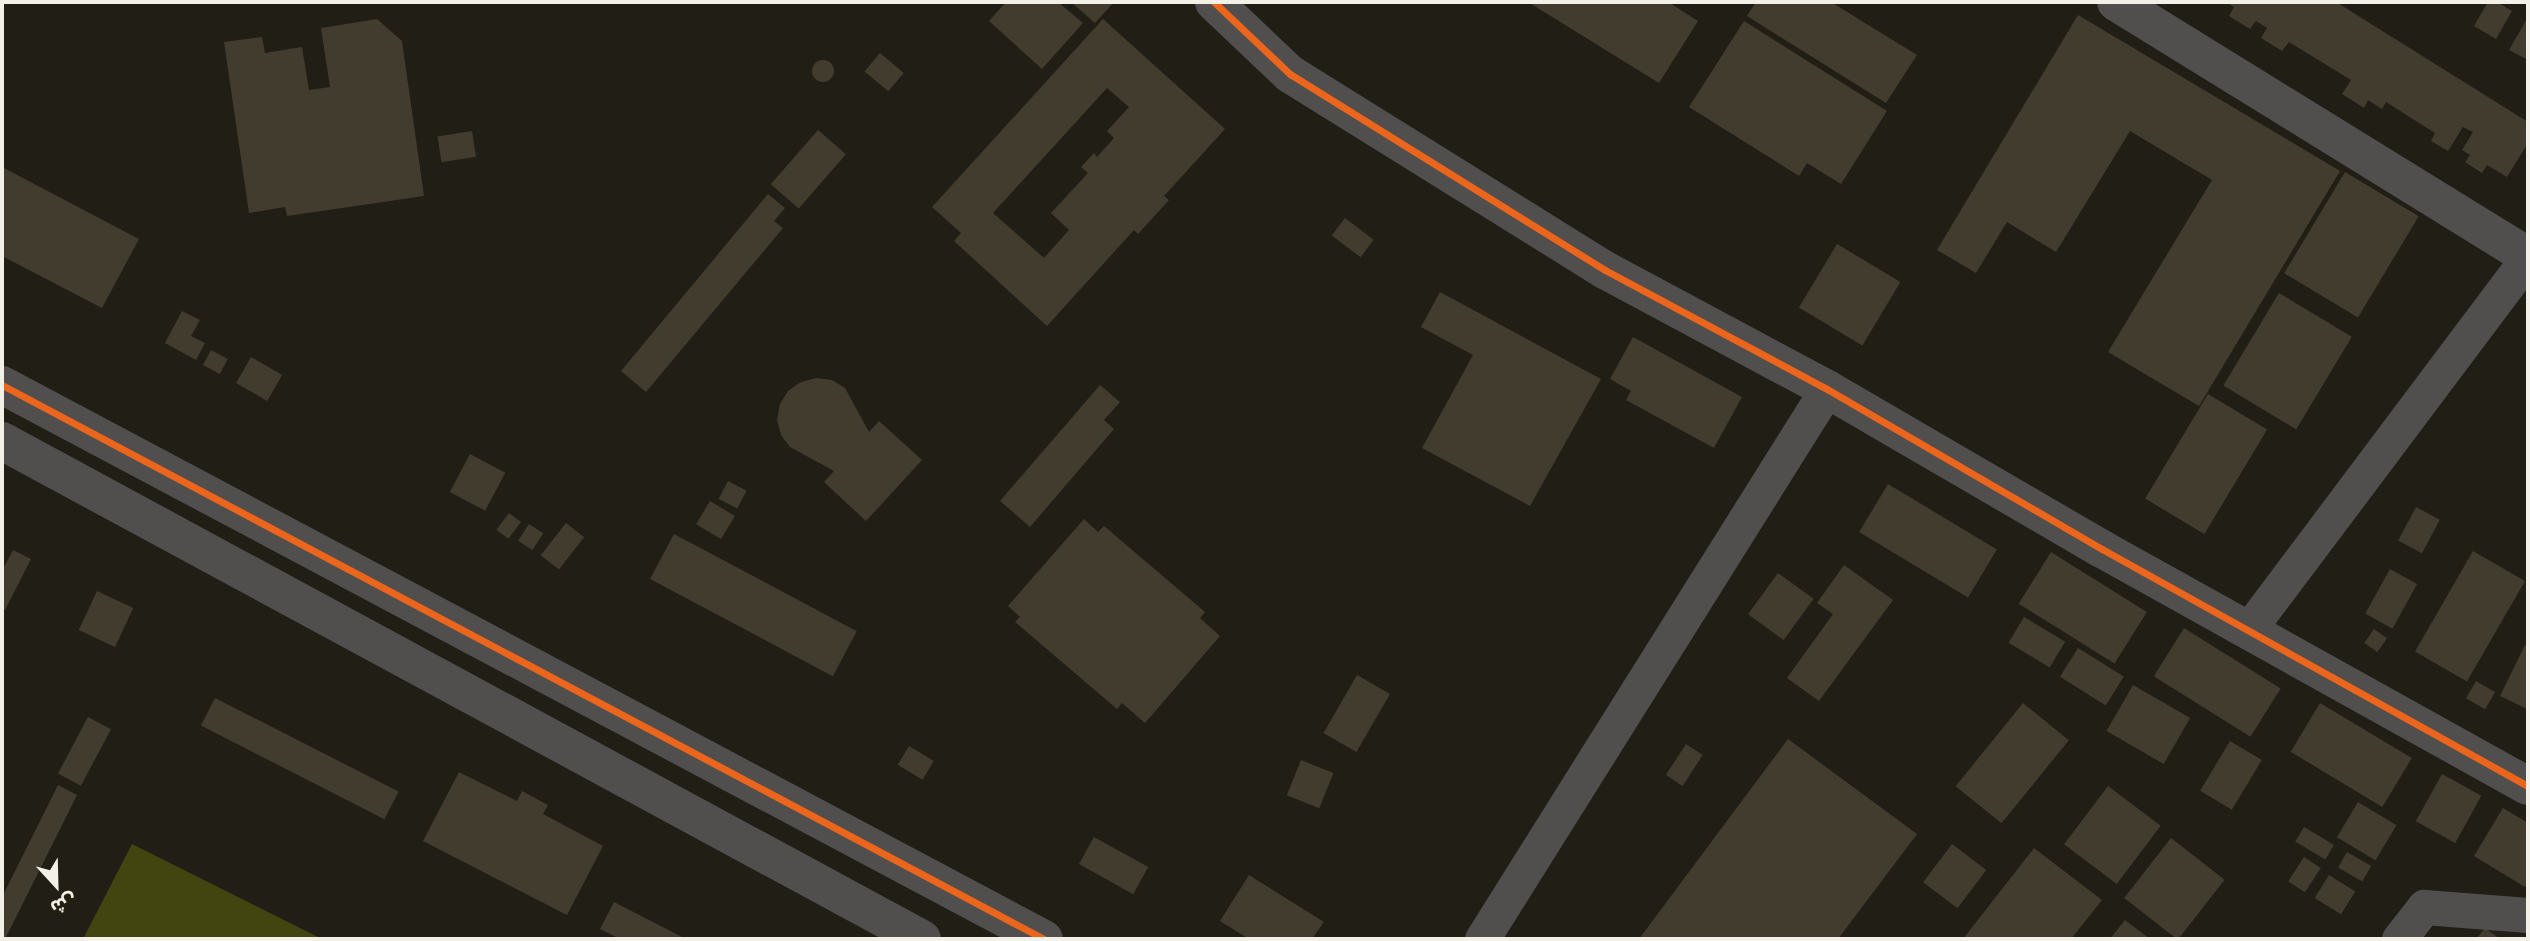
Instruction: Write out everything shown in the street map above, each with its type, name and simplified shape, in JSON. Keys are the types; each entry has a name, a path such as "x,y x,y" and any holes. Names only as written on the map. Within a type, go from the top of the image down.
{"street":[{"path":"1214,2 1290,74 1605,270 1827,389 2102,549 2528,786"},
{"path":"2116,2 2528,256 2249,629"},
{"path":"2,385 1044,939"},
{"path":"1482,939 1827,389"},
{"path":"2,441 922,939"},
{"path":"2399,939 2424,907 2528,915"}],"shaded area":[{"path":"132,844 322,939 83,939"}],"building":[{"path":"1006,2 1058,2 1083,23 1042,69 989,21"},
{"path":"1071,2 1114,2 1095,23"},
{"path":"1528,2 1668,2 1698,21 1659,83"},
{"path":"1756,2 1831,2 1917,55 1886,103 1747,16"},
{"path":"2226,2 2336,2 2528,122 2528,143 2507,177 2487,165 2482,173 2465,162 2470,155 2462,150 2473,132 2463,127 2448,151 2431,141 2435,133 2386,102 2382,109 2368,100 2364,108 2342,94 2351,80 2289,42 2282,51 2261,38 2267,28 2256,21 2250,29 2229,16 2234,7"},
{"path":"2488,2 2497,2 2512,11 2496,39 2474,26"},
{"path":"2078,15 2340,171 2199,406 2108,352 2212,180 2130,131 2056,252 2007,222 1976,273 1937,250"},
{"path":"2528,17 2528,60 2509,50"},
{"path":"377,19 402,41 424,196 287,216 285,207 249,213 224,42 262,37 265,53 302,47 309,90 330,87 321,28"},
{"path":"1103,19 1225,129 1164,196 1169,200 1138,234 1134,230 1047,326 954,241 961,233 932,207","holes":["1107,88 1129,107 1107,131 1114,138 1097,157 1094,153 1081,167 1088,173 1051,213 1069,230 1044,258 993,213"]},
{"path":"1744,21 1887,111 1841,184 1807,163 1799,176 1689,107"},
{"path":"880,53 904,73 888,91 865,71"},
{"path":"823,60 833,67 834,71 827,81 823,82 813,75 812,71 819,61"},
{"path":"818,130 846,154 799,209 771,184"},
{"path":"472,131 476,157 441,162 437,136"},
{"path":"2,167 139,239 102,308 2,256"},
{"path":"2345,172 2419,216 2358,317 2284,273"},
{"path":"768,194 785,208 774,221 783,228 646,392 621,371"},
{"path":"1345,218 1374,240 1361,257 1332,236"},
{"path":"1837,244 1900,282 1862,346 1799,307"},
{"path":"1440,292 1601,379 1530,506 1422,448 1473,355 1421,327"},
{"path":"2279,293 2352,337 2296,429 2223,386"},
{"path":"182,311 200,320 191,336 205,343 196,360 165,343"},
{"path":"1633,337 1742,397 1714,448 1626,400 1631,391 1610,379"},
{"path":"211,350 228,359 220,374 203,365"},
{"path":"251,357 282,375 267,401 236,383"},
{"path":"816,378 832,380 845,388 869,432 879,421 922,460 866,521 824,482 834,471 790,447 781,435 777,420 780,404 788,391 801,382"},
{"path":"1100,385 1120,402 1104,420 1114,429 1030,527 1000,501"},
{"path":"2208,394 2267,430 2204,534 2145,499"},
{"path":"470,454 505,473 485,511 450,492"},
{"path":"728,481 747,491 737,509 719,499"},
{"path":"1888,484 1997,549 1968,597 1859,532"},
{"path":"710,501 735,516 721,539 696,524"},
{"path":"2416,507 2440,520 2422,553 2398,541"},
{"path":"509,513 521,522 508,539 496,530"},
{"path":"1084,519 1098,532 1104,526 1205,612 1200,618 1220,636 1145,723 1122,703 1117,709 1015,622 1020,617 1008,606"},
{"path":"566,523 584,537 559,569 541,555"},
{"path":"529,524 543,533 532,550 518,541"},
{"path":"674,534 857,631 833,676 650,579"},
{"path":"13,550 31,559 5,610 2,609 2,571"},
{"path":"2473,551 2525,581 2467,681 2415,651"},
{"path":"2051,552 2147,612 2115,664 2019,604"},
{"path":"1844,565 1893,600 1819,701 1787,678 1833,614 1817,603"},
{"path":"2390,569 2417,584 2392,629 2365,614"},
{"path":"1778,573 1814,599 1784,640 1748,614"},
{"path":"97,591 133,608 115,647 79,630"},
{"path":"2024,617 2065,642 2050,667 2009,643"},
{"path":"2184,628 2281,688 2250,737 2154,676"},
{"path":"2374,629 2387,638 2377,652 2364,643"},
{"path":"2525,645 2528,647 2527,709 2500,696"},
{"path":"2078,648 2124,677 2106,705 2060,677"},
{"path":"1357,675 1390,694 1356,752 1324,733"},
{"path":"2476,681 2495,692 2485,709 2466,698"},
{"path":"2133,685 2190,718 2164,764 2106,731"},
{"path":"215,698 399,792 384,819 201,726"},
{"path":"2023,703 2069,740 2002,823 1956,786"},
{"path":"2320,703 2412,758 2382,807 2291,752"},
{"path":"88,717 111,729 81,786 58,774"},
{"path":"1788,739 1917,834 1838,939 1639,939"},
{"path":"2230,741 2262,760 2232,810 2200,791"},
{"path":"1686,744 1703,755 1683,786 1666,775"},
{"path":"909,746 934,761 923,780 898,765"},
{"path":"1301,760 1333,773 1319,808 1287,795"},
{"path":"459,772 517,801 522,791 548,805 543,814 603,846 567,915 423,841"},
{"path":"2442,774 2481,796 2455,843 2416,821"},
{"path":"58,785 77,795 5,939 2,939 2,897"},
{"path":"2108,786 2161,826 2117,884 2064,844"},
{"path":"2358,802 2397,825 2375,860 2337,837"},
{"path":"2503,808 2528,823 2528,881 2525,887 2474,856"},
{"path":"2304,827 2334,845 2325,860 2295,842"},
{"path":"1094,837 1148,867 1133,894 1079,864"},
{"path":"2171,838 2225,880 2178,939 2124,898"},
{"path":"1952,844 1986,870 1957,908 1923,882"},
{"path":"2034,848 2102,900 2071,939 1963,939"},
{"path":"2347,852 2371,866 2362,882 2338,868"},
{"path":"2304,857 2321,868 2305,892 2288,881"},
{"path":"1249,875 1324,922 1312,939 1249,939 1220,921"},
{"path":"2329,875 2355,891 2341,914 2315,898"},
{"path":"614,902 686,939 620,939 600,929"},
{"path":"2125,920 2150,939 2110,939"},
{"path":"2485,928 2500,939 2476,939"}],"cycle path":[{"path":"1214,2 1290,74 1605,270 1827,389 2102,549 2528,786"},
{"path":"2,385 1044,939"}]}
